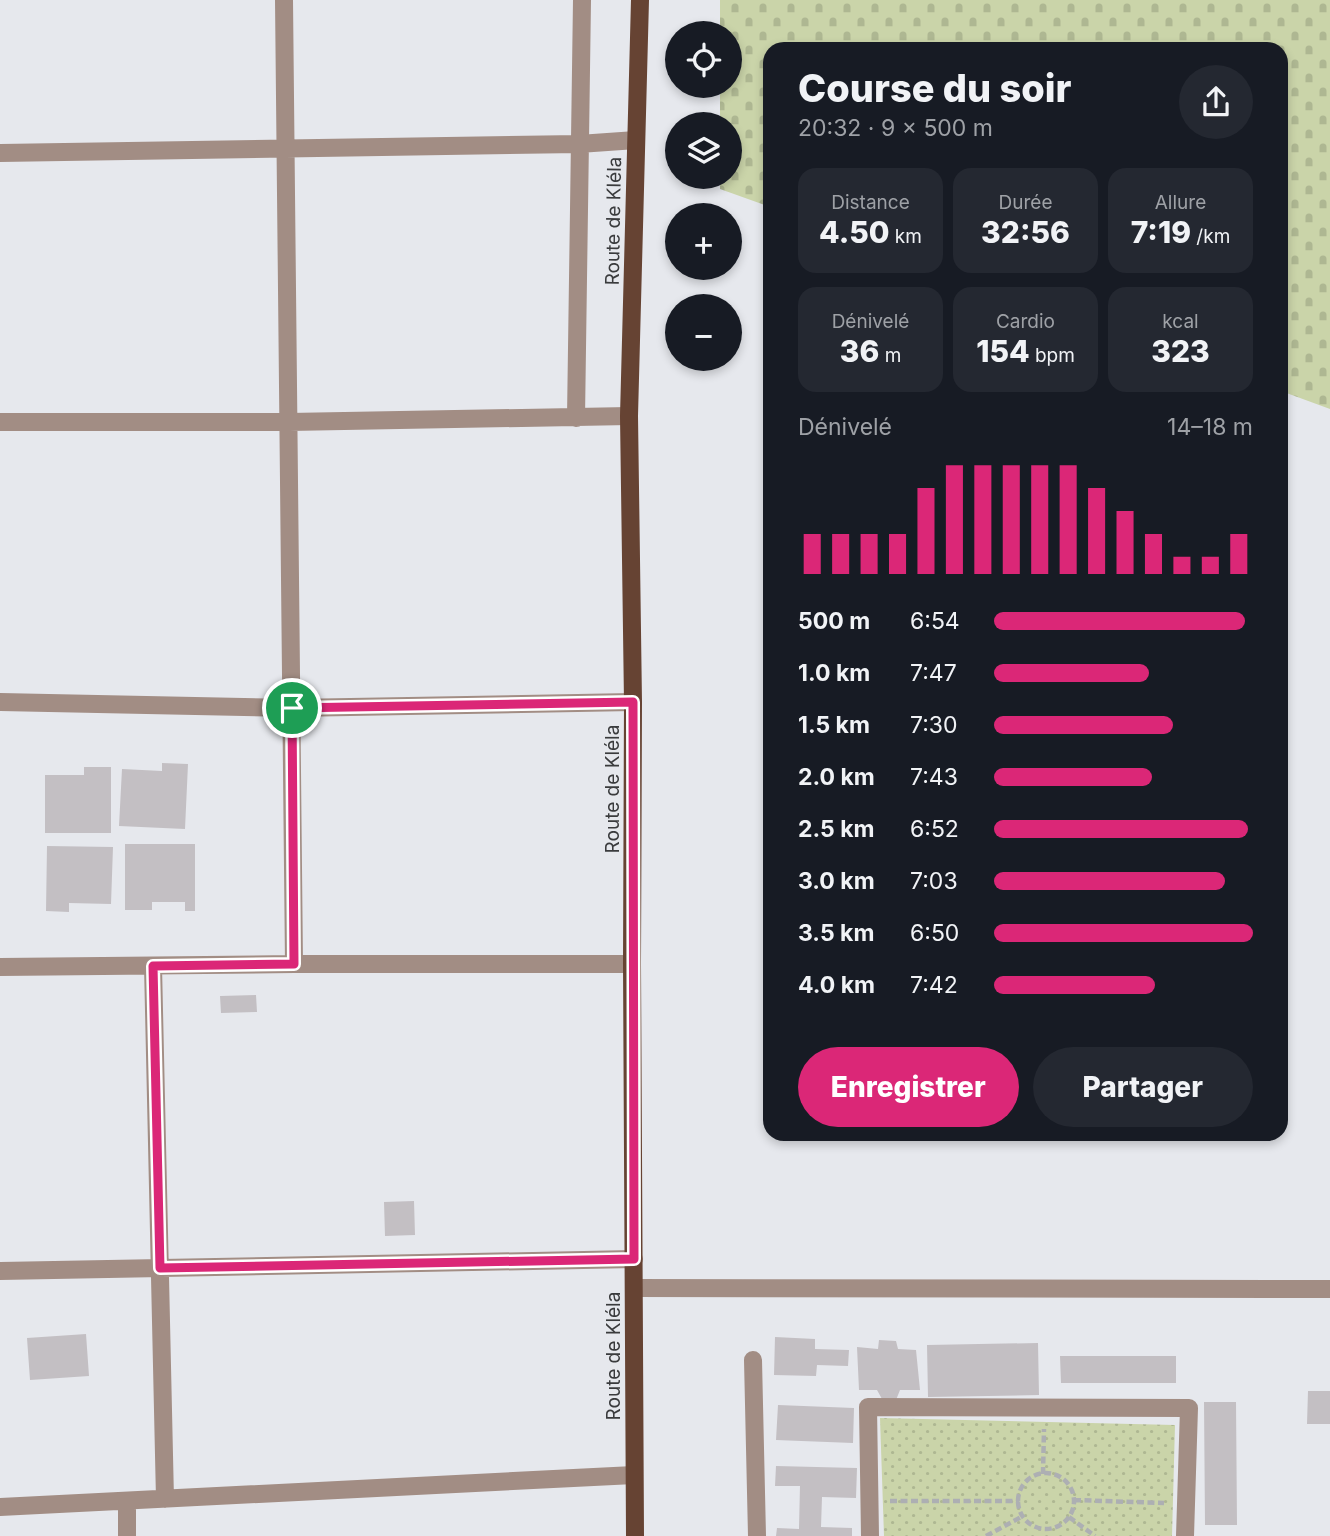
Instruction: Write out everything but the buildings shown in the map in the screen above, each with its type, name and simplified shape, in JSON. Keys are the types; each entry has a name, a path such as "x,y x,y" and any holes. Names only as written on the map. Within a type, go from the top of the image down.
{"main road":[{"name":"Route de Kléla","path":"635,1536 633,702 629,416 640,0"}],"street":[{"path":"284,0 294,964"},
{"path":"576,418 582,0"},
{"path":"0,153 579,145 636,140"},
{"path":"0,422 289,422 629,416"},
{"path":"0,702 292,708 633,702"},
{"path":"0,967 632,964"},
{"path":"153,966 164,1499"},
{"path":"0,1271 634,1259"},
{"path":"634,1288 1330,1289"},
{"path":"753,1360 757,1536"},
{"path":"870,1536 868,1407 1189,1408 1185,1536"},
{"path":"0,1507 634,1475"},
{"path":"127,1501 127,1536"}],"path":[{"path":"1043,1474 1044,1408"},
{"path":"1043,1474 1052,1474 1068,1483 1074,1500 1069,1517 1055,1528 1046,1529 1029,1523 1023,1516 1019,1502 1021,1489 1027,1482 1043,1474"},
{"path":"870,1500 1019,1502"},
{"path":"1074,1500 1186,1504"},
{"path":"986,1536 1023,1516"},
{"path":"1069,1517 1095,1536"},
{"path":"1046,1529 1046,1536"}],"green space":[{"path":"720,0 1330,0 1330,409 1288,394 1288,42 763,42 763,204 720,189 742,189 742,112 720,112 720,98 742,98 742,21 720,21"},
{"path":"880,1418 1175,1425 1172,1536 884,1536"}],"route":[{"path":"633,702 634,1259 160,1268 153,966 294,964 292,708 633,702"}]}
